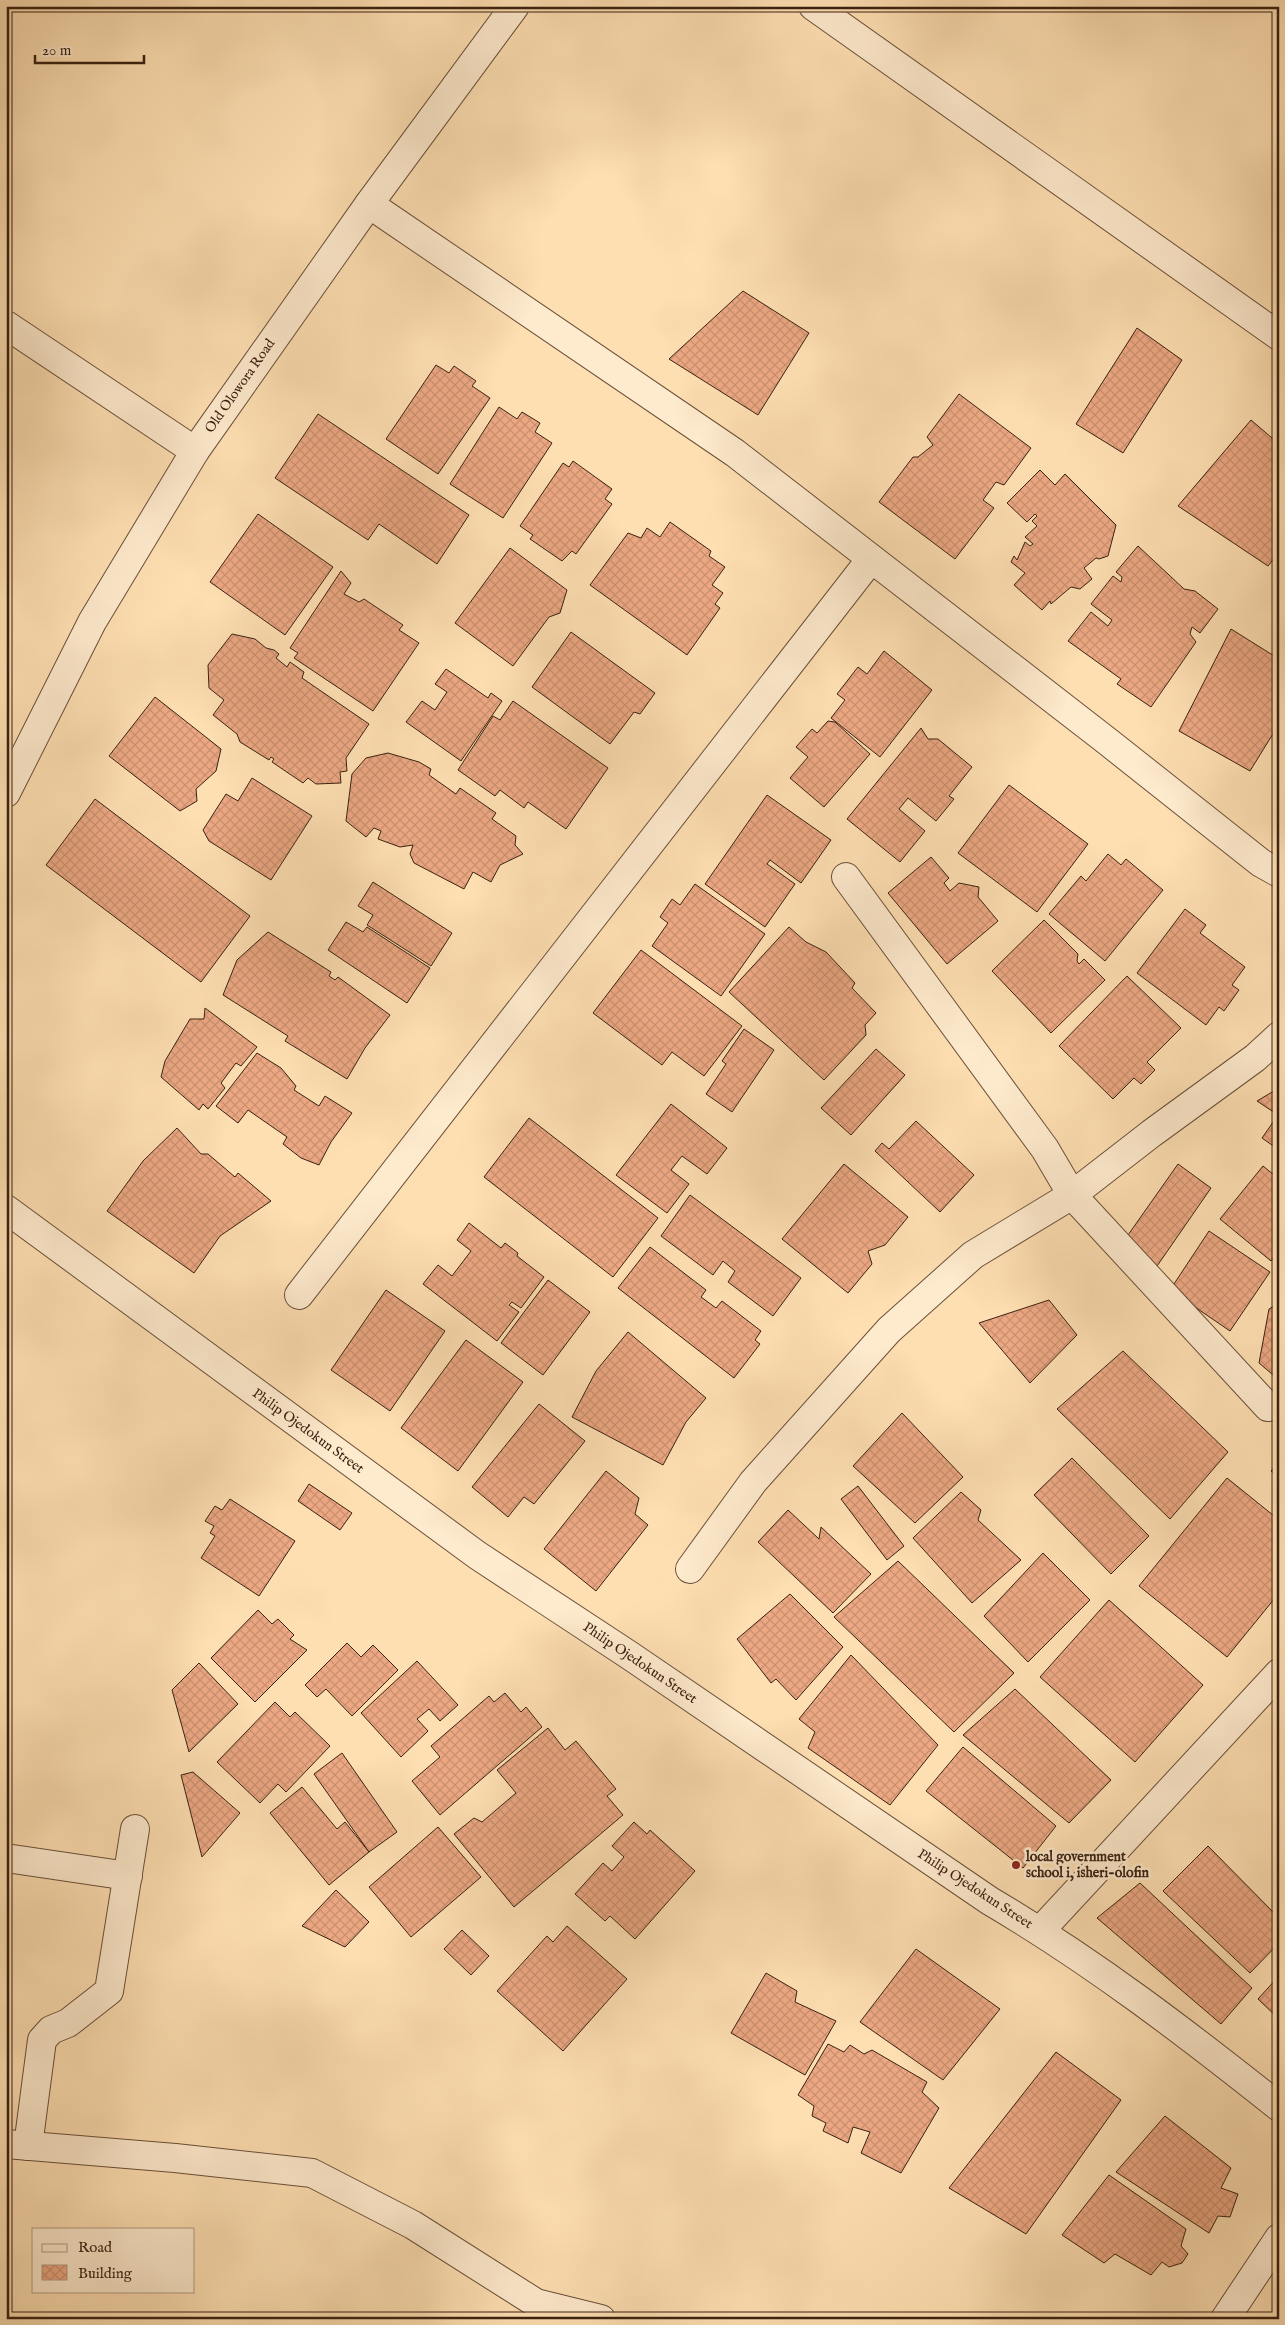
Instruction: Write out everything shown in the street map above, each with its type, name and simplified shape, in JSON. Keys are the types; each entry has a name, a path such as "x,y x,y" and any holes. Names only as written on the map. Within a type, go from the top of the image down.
{"street":[{"name":"Old Olowora Road","path":"6,793 92,622 194,451 369,204 515,6"},
{"path":"813,6 1279,336"},
{"path":"369,204 735,453 871,560 1108,741 1261,863 1279,873"},
{"path":"6,325 194,451"},
{"path":"299,1295 871,560"},
{"path":"846,877 1045,1149 1072,1195 1268,1407"},
{"path":"690,1569 753,1482 889,1330 973,1255 1072,1195 1152,1132 1255,1058 1279,1036"},
{"name":"Philip Ojedokun Street","path":"6,1210 477,1556 629,1655 990,1901 1040,1931 1183,2031 1279,2107"},
{"path":"1040,1931 1279,1673"},
{"path":"135,1829 109,1990 68,2023 51,2030 42,2040 17,2145 175,2158 312,2173 414,2225 536,2303 602,2319"},
{"path":"6,1858 128,1876"},
{"path":"1224,2319 1279,2238"}],"building":[{"path":"743,291 809,333 758,415 669,359"},
{"path":"1137,328 1182,360 1123,453 1076,424"},
{"path":"436,365 449,373 454,366 476,381 472,386 490,398 438,474 386,439"},
{"path":"959,394 1031,448 1004,485 996,482 983,500 994,508 955,559 879,502 913,457 918,457 933,445 927,437"},
{"path":"499,407 517,419 522,412 540,423 535,432 552,443 503,518 450,484"},
{"path":"318,414 469,515 437,564 379,524 368,540 275,478"},
{"path":"1251,420 1279,444 1279,552 1268,566 1178,506"},
{"path":"573,461 612,489 605,499 612,504 576,554 572,551 562,561 530,539 533,535 520,526 563,463 569,467"},
{"path":"1040,470 1055,485 1065,474 1116,525 1108,556 1096,558 1084,568 1092,579 1080,589 1071,587 1051,604 1050,601 1042,610 1014,585 1025,573 1011,562 1014,556 1017,560 1025,542 1030,546 1033,544 1025,537 1037,526 1032,521 1037,516 1035,514 1027,522 1007,503"},
{"path":"258,514 333,567 285,635 210,582"},
{"path":"670,522 711,551 709,556 725,567 712,585 723,593 715,604 720,608 687,655 590,585 628,533 641,538 647,528 660,537"},
{"path":"1138,546 1184,589 1195,591 1218,609 1200,633 1192,627 1190,634 1196,642 1151,707 1117,684 1121,679 1068,641 1091,612 1108,626 1112,620 1091,604 1113,576 1121,582 1122,577 1116,572"},
{"path":"510,548 567,590 560,613 549,617 513,666 455,623"},
{"path":"341,571 351,583 344,594 359,602 364,599 403,625 399,630 419,643 373,711 294,658 298,653 290,648"},
{"path":"1231,629 1279,659 1279,724 1250,771 1179,731"},
{"path":"571,632 655,693 640,714 634,712 610,744 532,687"},
{"path":"232,634 255,639 266,648 274,650 279,654 276,658 287,667 290,662 304,672 302,678 369,724 346,758 347,771 340,772 341,783 316,784 308,778 303,783 272,762 274,759 271,757 269,760 240,742 237,734 213,715 224,700 209,688 208,665"},
{"path":"884,651 932,690 880,757 831,718 845,700 837,694 858,667 867,674"},
{"path":"446,669 488,698 491,693 502,701 461,761 406,722 422,701 435,710 447,692 435,684"},
{"path":"155,697 221,749 216,771 196,789 197,801 180,811 109,756"},
{"path":"513,701 608,768 566,829 528,802 524,808 500,790 495,796 458,770 493,716 500,720"},
{"path":"828,721 835,722 870,754 824,807 790,778 808,757 796,747 812,729 817,733"},
{"path":"921,728 928,739 938,739 972,767 949,796 954,799 936,821 908,798 899,809 925,831 900,862 847,819"},
{"path":"388,753 419,762 431,769 429,775 456,794 460,788 496,813 492,819 516,836 515,845 523,854 500,865 491,882 473,872 464,889 414,863 410,854 413,845 400,847 378,839 381,831 374,828 366,837 346,821 352,774 366,758"},
{"path":"252,778 312,816 271,880 209,841 203,830 226,794 238,801"},
{"path":"1009,785 1088,844 1037,912 958,853"},
{"path":"767,795 831,840 801,883 770,860 767,864 795,884 765,927 705,884"},
{"path":"95,799 250,916 201,982 46,865"},
{"path":"1108,854 1121,865 1126,859 1163,890 1105,961 1049,914 1081,876 1086,881"},
{"path":"931,857 949,878 944,883 950,891 959,883 979,887 978,897 998,921 947,964 888,893"},
{"path":"373,882 452,933 431,966 367,925 373,915 358,906"},
{"path":"695,884 765,934 721,996 652,946 668,923 660,917 672,899 680,905"},
{"path":"1185,909 1206,925 1200,933 1245,967 1232,985 1239,990 1224,1011 1219,1007 1206,1025 1137,973"},
{"path":"1044,920 1078,954 1077,961 1079,964 1084,959 1105,980 1051,1033 992,971"},
{"path":"346,922 363,932 367,927 430,968 407,1003 328,950"},
{"path":"789,927 806,942 826,952 855,983 852,988 876,1013 865,1025 866,1035 824,1080 729,992"},
{"path":"268,932 331,972 329,976 335,980 338,977 390,1015 365,1048 347,1079 285,1041 288,1036 223,995 237,960"},
{"path":"641,950 742,1026 704,1076 672,1052 662,1065 593,1013"},
{"path":"1127,976 1181,1028 1147,1062 1155,1070 1141,1084 1134,1078 1113,1099 1059,1046"},
{"path":"205,1008 257,1047 241,1066 236,1063 221,1083 225,1088 208,1109 203,1104 199,1110 161,1077 165,1061 190,1019 204,1019"},
{"path":"744,1029 774,1050 732,1112 706,1094 726,1064 722,1061"},
{"path":"876,1049 905,1075 851,1135 821,1108"},
{"path":"257,1053 281,1068 296,1086 294,1090 319,1106 325,1096 352,1113 331,1142 319,1165 301,1158 283,1144 287,1137 248,1110 238,1123 216,1106"},
{"path":"1279,1088 1279,1150 1262,1138 1278,1115 1257,1101"},
{"path":"671,1104 727,1148 707,1174 682,1156 671,1170 689,1184 667,1213 616,1175"},
{"path":"529,1118 658,1218 613,1277 484,1177"},
{"path":"916,1121 974,1175 940,1212 875,1151 882,1143 889,1149"},
{"path":"177,1128 201,1154 208,1154 235,1177 238,1173 271,1201 220,1236 194,1273 107,1211 143,1161"},
{"path":"844,1164 908,1217 885,1245 868,1251 872,1264 848,1293 782,1239"},
{"path":"1178,1164 1211,1188 1155,1269 1121,1245"},
{"path":"1263,1166 1279,1179 1279,1252 1271,1261 1220,1219"},
{"path":"690,1195 801,1278 773,1316 728,1282 735,1271 723,1261 713,1275 661,1236"},
{"path":"469,1223 501,1248 505,1243 518,1253 517,1256 544,1277 521,1308 512,1302 509,1305 519,1312 497,1341 423,1284 438,1265 452,1276 471,1251 457,1240"},
{"path":"1209,1231 1270,1272 1230,1331 1170,1290"},
{"path":"650,1247 706,1290 701,1297 716,1308 722,1301 761,1331 755,1340 760,1344 734,1378 618,1288"},
{"path":"548,1280 590,1312 543,1375 501,1343"},
{"path":"386,1290 445,1331 390,1411 331,1370"},
{"path":"1049,1300 1077,1335 1030,1383 979,1323"},
{"path":"1279,1303 1279,1380 1259,1363 1269,1309"},
{"path":"628,1332 706,1398 686,1422 663,1465 572,1417 596,1371"},
{"path":"466,1340 523,1382 458,1471 401,1428"},
{"path":"1123,1351 1228,1452 1170,1519 1057,1409"},
{"path":"539,1404 585,1441 534,1504 524,1497 508,1517 472,1487"},
{"path":"902,1413 963,1477 915,1523 853,1466"},
{"path":"1072,1458 1149,1536 1111,1574 1034,1495"},
{"path":"1279,1462 1279,1477 1271,1471"},
{"path":"606,1471 639,1498 635,1514 648,1525 596,1591 544,1549"},
{"path":"1227,1478 1279,1520 1279,1593 1227,1657 1139,1586"},
{"path":"309,1484 352,1513 340,1530 298,1501"},
{"path":"858,1486 904,1546 887,1560 841,1499"},
{"path":"961,1492 981,1510 978,1520 1021,1560 972,1603 913,1538"},
{"path":"230,1499 295,1541 259,1596 201,1558 215,1536 210,1533 214,1526 205,1521 215,1506 222,1510"},
{"path":"788,1510 819,1539 821,1527 871,1574 833,1613 758,1542"},
{"path":"1043,1553 1090,1600 1028,1662 984,1616"},
{"path":"898,1561 1014,1673 954,1732 834,1617"},
{"path":"790,1594 843,1647 796,1700 776,1679 771,1683 737,1639"},
{"path":"1109,1600 1203,1685 1135,1762 1040,1677"},
{"path":"258,1610 272,1624 278,1619 294,1635 290,1639 307,1650 255,1702 211,1658"},
{"path":"347,1643 361,1657 373,1645 398,1670 352,1716 326,1689 317,1697 305,1685"},
{"path":"851,1655 938,1745 890,1805 808,1748 815,1732 799,1719"},
{"path":"417,1661 458,1705 440,1721 429,1709 417,1719 428,1731 401,1757 361,1713"},
{"path":"199,1663 238,1704 189,1752 172,1690"},
{"path":"1015,1689 1111,1780 1069,1823 963,1735"},
{"path":"505,1693 521,1712 526,1707 542,1727 440,1815 412,1781 440,1757 431,1746 489,1696 494,1702"},
{"path":"275,1702 290,1717 295,1712 330,1746 286,1792 278,1784 260,1803 217,1762"},
{"path":"548,1728 565,1750 576,1741 616,1789 607,1796 623,1815 514,1907 454,1834 474,1818 482,1822 516,1793 497,1770"},
{"path":"963,1747 1056,1826 1023,1868 926,1791"},
{"path":"342,1753 397,1832 369,1852 314,1774"},
{"path":"193,1772 240,1813 202,1857 181,1775"},
{"path":"302,1787 337,1829 345,1822 369,1852 329,1885 270,1813"},
{"path":"634,1822 647,1834 650,1830 695,1871 635,1939 610,1916 605,1921 575,1894 603,1863 612,1871 624,1857 612,1846"},
{"path":"438,1827 481,1877 411,1937 369,1887"},
{"path":"1208,1846 1279,1918 1279,1943 1250,1973 1163,1891"},
{"path":"1140,1883 1252,1988 1221,2024 1097,1918"},
{"path":"336,1890 369,1922 345,1947 302,1926"},
{"path":"567,1926 627,1979 563,2051 497,1991 547,1936 553,1942"},
{"path":"462,1930 489,1956 471,1975 444,1949"},
{"path":"916,1949 1000,2009 943,2080 860,2022"},
{"path":"766,1973 797,1991 795,2002 836,2021 805,2075 731,2033"},
{"path":"1279,1976 1279,2019 1258,1999"},
{"path":"828,2044 844,2052 850,2045 864,2054 872,2050 927,2082 922,2092 939,2108 901,2173 861,2153 870,2132 853,2127 848,2143 823,2131 826,2123 812,2116 814,2106 798,2095"},
{"path":"1056,2052 1121,2100 1026,2234 949,2188"},
{"path":"1165,2116 1231,2168 1221,2188 1238,2194 1230,2217 1218,2216 1209,2233 1116,2172"},
{"path":"1109,2175 1186,2229 1181,2246 1188,2254 1182,2263 1169,2267 1162,2262 1151,2275 1115,2254 1104,2263 1062,2235"}],"place":[{"name":"local government school i, isheri-olofin","path":"1016,1865"}]}
